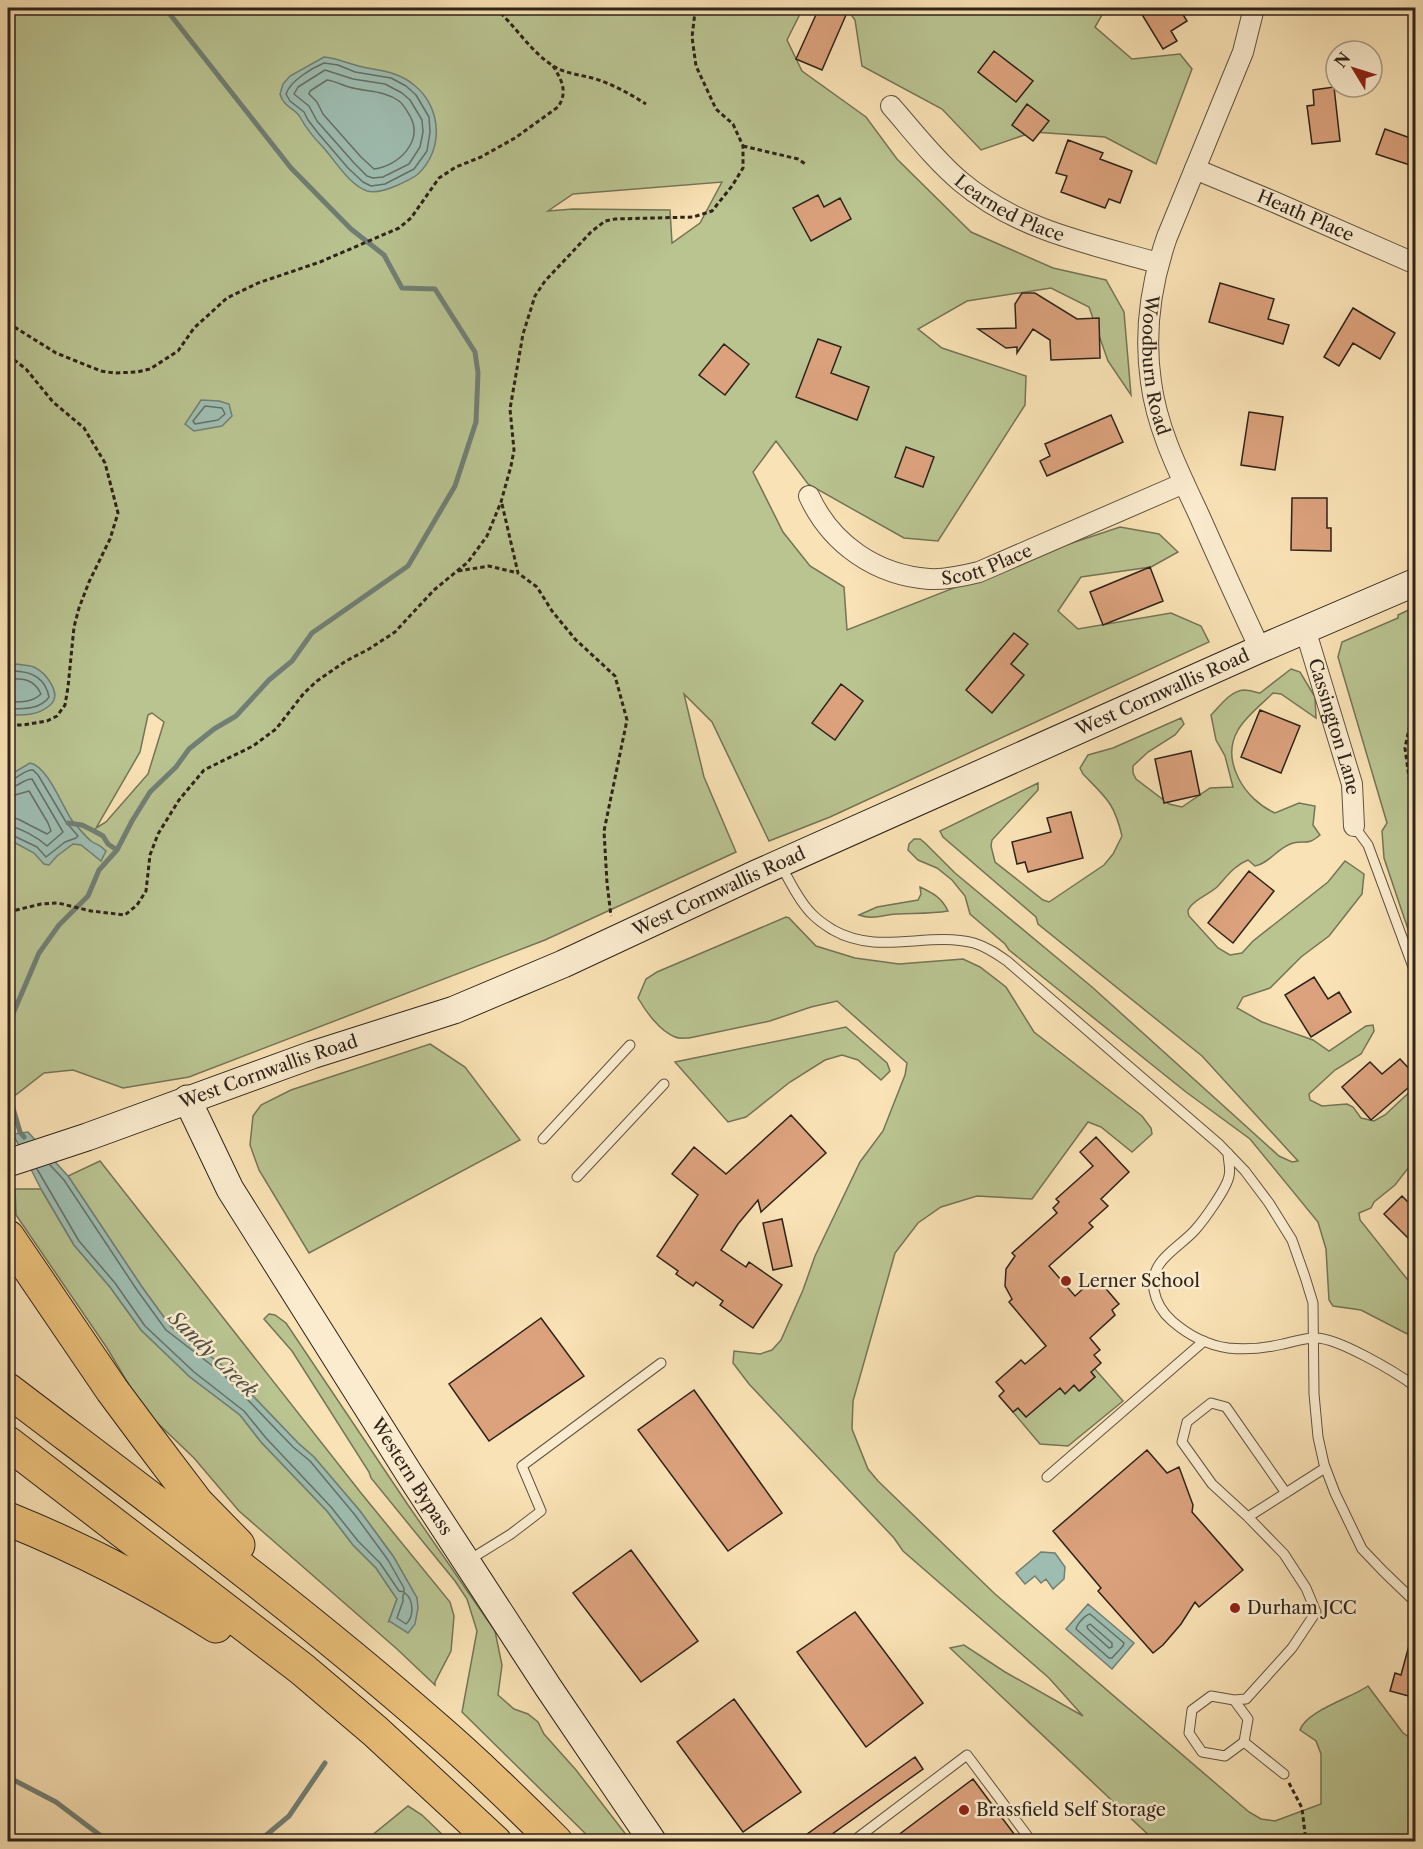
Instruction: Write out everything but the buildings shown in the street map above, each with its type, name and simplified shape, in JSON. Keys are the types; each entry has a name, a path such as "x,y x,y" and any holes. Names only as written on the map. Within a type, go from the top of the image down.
{"highway":[{"path":"8,1237 112,1390 197,1503 369,1671"},
{"path":"8,1390 234,1563 369,1671 434,1726 556,1842"},
{"path":"8,1443 302,1668 375,1731 495,1842"},
{"path":"8,1519 82,1551 141,1581 196,1613 256,1653 302,1668"}],"street":[{"name":"Woodburn Road","path":"1254,8 1244,52 1158,263 1149,328 1154,401 1169,448 1260,649"},
{"name":"Learned Place","path":"891,106 939,161 960,181 987,201 1021,221 1055,235 1158,263"},
{"name":"Heath Place","path":"1195,169 1416,264"},
{"name":"Scott Place","path":"809,496 824,523 841,542 860,557 882,568 930,579 955,578 979,572 1184,483"},
{"name":"West Cornwallis Road","path":"8,1163 87,1137 312,1055 454,1010 563,964 1260,649 1416,582"},
{"name":"Cassington Lane","path":"1305,629 1352,784 1354,826"},
{"name":"Western Bypass","path":"187,1099 230,1189 410,1475 653,1842"}],"lane":[{"path":"1354,826 1368,845 1416,975"},
{"path":"780,864 810,913 822,923 852,939 895,943 955,940 989,948 1007,961 1228,1153 1245,1171 1269,1203 1292,1240 1313,1303 1314,1394 1318,1437 1325,1468 1362,1549 1416,1600"},
{"path":"543,1138 630,1045"},
{"path":"577,1177 664,1084"},
{"path":"1228,1153 1230,1175 1221,1193 1196,1229 1160,1262 1152,1279 1155,1298 1166,1315 1183,1331 1204,1341 1228,1348 1258,1347 1326,1338 1395,1372 1416,1387"},
{"path":"1047,1477 1204,1341"},
{"path":"467,1562 511,1534 541,1510 522,1466 661,1363"},
{"path":"1234,1700 1248,1719 1244,1742 1225,1755 1202,1752 1188,1733 1192,1710 1211,1696 1234,1700 1246,1699 1292,1648 1316,1612 1306,1587 1284,1554 1212,1484 1182,1442 1187,1422 1211,1403 1226,1407 1286,1493"},
{"path":"1248,1517 1325,1468"},
{"path":"1244,1742 1284,1774"},
{"path":"852,1842 967,1755 1032,1842"}],"path":[{"path":"495,8 553,66 615,86 646,104"},
{"path":"8,912 41,904 64,904 91,911 125,915 137,905 146,891 150,855 158,834 179,800 204,770 253,746 276,729 304,693 317,681 395,632 434,590 468,562 487,536 501,502 514,450 510,409 516,368 523,334 535,296 545,281 591,232 605,221 693,217 712,211 743,168 743,146 733,124 716,109 696,66 692,38 695,12 698,8"},
{"path":"8,323 56,353 101,371 137,372 158,365 178,351 195,328 227,298 258,283 320,262 406,224 430,188 447,172 507,143 558,107 563,100 564,85 553,66"},
{"path":"743,146 798,159 807,165"},
{"path":"8,356 26,369 52,402 84,428 105,463 118,513 110,539 79,608 74,627 65,705 57,716 47,721 30,725 8,725"},
{"path":"501,502 518,573"},
{"path":"458,571 489,566 518,573 537,587 552,611 575,639 615,676 627,720 604,831 607,883 614,939"},
{"path":"1416,696 1405,748 1413,807 1416,810"},
{"path":"1284,1774 1302,1808 1306,1842"}],"green space":[{"path":"8,8 803,8 787,40 802,71 866,117 897,159 971,232 1053,268 1106,280 1124,312 1131,395 1108,361 1089,307 1051,288 967,301 918,329 942,348 1026,376 1025,405 938,541 904,538 808,484 776,441 753,472 783,532 810,566 844,587 847,630 1048,551 1120,527 1159,534 1178,552 1151,567 1081,577 1058,611 1078,629 1171,613 1201,626 1209,642 830,817 769,841 712,722 684,694 704,777 736,852 545,940 189,1077 123,1088 73,1070 44,1073 8,1101","holes":["722,182 700,223 672,243 670,210 548,211 573,194","152,713 164,722 148,774 106,822 96,828 140,752 148,715"]},
{"path":"846,8 1106,8 1095,27 1132,59 1180,54 1192,69 1156,164 1105,137 1033,132 981,150 942,109 862,66 855,20"},
{"path":"1415,607 1415,950 1384,858 1382,831 1387,823 1338,657 1342,642 1398,618 1398,615"},
{"path":"1291,669 1300,672 1315,697 1316,718 1281,694 1273,693 1238,730 1233,742 1234,766 1245,789 1264,807 1275,813 1299,803 1315,806 1313,825 1320,835 1309,842 1288,845 1260,865 1255,866 1248,860 1243,862 1215,889 1193,904 1188,912 1218,948 1230,955 1242,953 1253,941 1328,882 1345,861 1364,874 1362,894 1329,936 1301,957 1270,988 1243,997 1237,1008 1262,1022 1313,1040 1329,1051 1366,1026 1373,1025 1374,1031 1361,1054 1335,1070 1309,1094 1310,1100 1322,1106 1347,1104 1353,1107 1361,1118 1374,1121 1385,1115 1415,1087 1416,1153 1413,1162 1395,1185 1374,1202 1371,1208 1359,1213 1360,1220 1407,1279 1415,1284 1415,1338 1361,1310 1333,1306 1329,1300 1326,1249 1318,1222 1250,1139 1186,1092 1009,950 970,914 965,896 952,880 937,868 918,860 908,850 909,844 914,839 920,839 955,873 1092,987 1279,1156 1292,1162 1298,1161 1202,1056 1038,924 1036,917 943,837 940,831 1038,783 1038,790 992,840 991,846 995,862 1043,900 1049,902 1104,865 1113,854 1122,836 1112,808 1080,768 1088,755 1113,748 1181,718 1184,724 1175,735 1148,752 1133,766 1136,779 1169,804 1182,807 1210,788 1233,787 1225,756 1216,740 1211,715 1234,693 1244,690 1260,693"},
{"path":"920,887 937,896 948,911 873,917 859,915 877,907 918,900 921,894"},
{"path":"786,917 816,946 855,958 899,964 963,959 980,967 1006,987 1034,1032 1142,1116 1151,1128 1152,1134 1132,1152 1101,1127 1088,1122 1032,1199 977,1196 941,1207 918,1223 895,1253 853,1401 852,1429 868,1469 995,1594 1249,1812 1261,1819 1275,1821 1321,1804 1321,1754 1316,1741 1300,1730 1304,1723 1320,1711 1368,1686 1403,1733 1415,1741 1415,1841 1155,1841 950,1648 964,1645 1005,1672 1083,1716 1049,1678 903,1551 894,1538 749,1384 733,1363 734,1351 760,1354 772,1350 781,1340 815,1256 860,1162 883,1131 905,1075 907,1063 837,1001 770,1021 689,1038 677,1038 659,1026 638,998 646,979 657,972"},
{"path":"846,1027 887,1063 890,1071 881,1080 858,1060 842,1055 825,1060 790,1082 746,1117 728,1122 675,1062"},
{"path":"430,1044 465,1067 520,1140 309,1253 259,1170 250,1145 253,1116 261,1105 291,1090"},
{"path":"100,1161 361,1493 450,1602 454,1616 451,1651 435,1685 239,1511 194,1458 144,1410 107,1348 16,1215 15,1189 41,1189 74,1245 110,1287 141,1330 190,1377 240,1415 261,1442 327,1511 353,1545 376,1568 397,1599 389,1621 417,1598 393,1556 360,1511 314,1457 227,1369 171,1327 68,1176"},
{"path":"269,1314 275,1315 286,1323 495,1631 502,1665 498,1695 514,1709 528,1714 538,1722 544,1734 576,1770 631,1841 593,1841 462,1712 477,1631 467,1599 371,1478 292,1351 264,1319"},
{"path":"1094,1368 1123,1401 1068,1446 1040,1444 1013,1412 1018,1408 1026,1417 1051,1395 1052,1378 1065,1393 1074,1385 1080,1391 1095,1377 1091,1372"},
{"path":"408,1806 422,1815 449,1841 365,1841"}],"water":[{"path":"324,57 400,76 423,94 434,116 436,141 426,164 418,174 383,191 371,192 360,188 342,171 298,114 284,102 280,94 283,84 290,76"},
{"path":"201,400 229,404 232,416 222,426 194,431 185,424"},
{"path":"8,665 34,667 44,674 52,685 55,696 49,706 34,713 8,715"},
{"path":"30,763 48,778 77,827 91,841 106,851 101,861 81,845 73,844 49,865 44,864 34,853 8,839 8,776"},
{"path":"28,1132 68,1176 171,1327 227,1369 314,1457 360,1511 393,1556 417,1598 415,1624 408,1633 389,1621 397,1599 376,1568 353,1545 327,1511 261,1442 240,1415 190,1377 141,1330 110,1287 74,1245 41,1189 13,1134"},
{"path":"1041,1552 1055,1553 1065,1567 1064,1579 1053,1589 1046,1579 1041,1583 1035,1576 1025,1584 1016,1573"},
{"path":"1088,1604 1134,1643 1112,1669 1066,1629"}],"waterway":[{"path":"8,1032 12,1016 39,953 59,925 88,896 99,870 117,850 150,792 176,767 189,749 214,729 236,716 269,680 292,661 312,633 408,566 455,486 476,422 478,373 475,352 435,289 402,288 384,255 351,229 291,168 165,8"},
{"path":"68,823 82,825 94,831 103,836 108,844 117,850"},
{"name":"Sandy Creek","path":"8,1091 20,1132 24,1137"},
{"name":"Sandy Creek","path":"258,1842 289,1816 325,1763"},
{"path":"8,1777 56,1802 109,1842"}],"place":[{"name":"Lerner School","path":"1066,1281"},
{"name":"Durham JCC","path":"1235,1608"},
{"name":"Brassfield Self Storage","path":"964,1810"}]}
